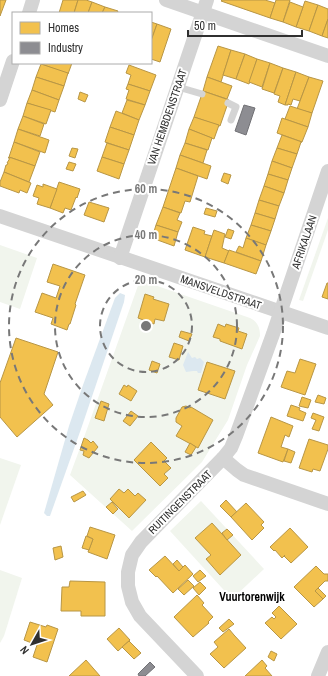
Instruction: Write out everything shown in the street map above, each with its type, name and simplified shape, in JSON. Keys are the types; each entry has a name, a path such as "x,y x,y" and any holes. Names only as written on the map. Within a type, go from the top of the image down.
{"street":[{"path":"29,12 33,0"},
{"path":"166,0 205,6 328,56"},
{"name":"VAN HEMBDENSTRAAT","path":"120,258 205,6"},
{"path":"0,100 4,76 12,63"},
{"name":"AFRIKALAAN","path":"280,312 325,190 328,171"},
{"name":"MANSVELDSTRAAT","path":"0,216 328,328"},
{"name":"RUITINGENSTRAAT","path":"197,676 140,616 132,602 128,586 128,572 132,555 140,542 223,458 231,448 280,312"},
{"path":"223,458 244,475 328,504"},
{"path":"318,676 328,652"}],"lane":[{"path":"178,87 202,94"},
{"path":"228,103 236,107 232,120"}],"shaded area":[{"path":"328,218 328,230 303,301 299,300"},
{"path":"0,245 37,258 20,309 0,302"},
{"path":"140,280 250,318 255,321 258,326 260,336 247,365 228,420 202,462 132,531 70,475"},
{"path":"120,293 125,295 124,302 50,516 47,516 44,513 69,426 115,298"},
{"path":"188,352 192,358 200,358 204,362 201,373 198,373 197,371 186,372 183,365"},
{"path":"0,458 21,465 0,525"},
{"path":"201,501 264,569 232,599 170,531"},
{"path":"0,570 22,578 4,636 0,643"}],"building: Homes":[{"path":"0,0 6,0 0,16"},
{"path":"63,0 78,0 74,12 59,12"},
{"path":"78,0 92,2 88,12 74,12"},
{"path":"265,0 275,3 270,18 221,1"},
{"path":"276,0 290,0 283,22 270,18"},
{"path":"305,1 318,5 309,31 296,27"},
{"path":"92,2 105,7 102,12 88,12"},
{"path":"290,2 303,7 296,27 283,22"},
{"path":"318,5 328,9 328,19 322,36 309,31"},
{"path":"105,7 118,11 118,12 102,12"},
{"path":"328,19 328,38 322,36"},
{"path":"152,22 157,24 152,38"},
{"path":"157,24 171,29 160,62 152,59 152,38"},
{"path":"218,46 231,50 221,82 207,77"},
{"path":"231,50 245,54 236,79 223,75"},
{"path":"245,54 257,59 249,84 236,79"},
{"path":"257,59 270,63 262,87 249,82"},
{"path":"270,63 283,68 274,93 262,89"},
{"path":"41,64 72,64 68,74"},
{"path":"41,64 68,73 64,86 36,77"},
{"path":"129,65 156,75 150,91 128,84 131,75 126,73"},
{"path":"283,68 296,72 285,105 278,102 280,96 274,94"},
{"path":"296,72 309,77 300,101 293,99 291,105 285,105"},
{"path":"36,77 64,86 59,100 32,90"},
{"path":"207,77 232,86 227,99 203,91"},
{"path":"309,77 323,81 312,113 297,109"},
{"path":"128,84 150,91 145,105 126,99 129,90 126,89"},
{"path":"32,90 59,100 55,112 27,103"},
{"path":"203,91 229,100 220,126 194,117"},
{"path":"80,92 88,95 85,102 78,99"},
{"path":"127,100 145,105 139,120 122,113"},
{"path":"27,103 51,110 46,124 23,116"},
{"path":"290,106 312,113 308,127 285,119"},
{"path":"116,111 139,120 134,135 110,127"},
{"path":"23,116 44,124 40,136 18,129"},
{"path":"194,117 219,125 214,139 189,129"},
{"path":"282,118 308,127 302,142 277,133"},
{"path":"110,127 134,135 129,150 105,142"},
{"path":"18,129 49,140 45,153 14,142"},
{"path":"189,129 212,138 208,150 185,143"},
{"path":"282,135 302,142 297,154 277,148"},
{"path":"14,142 40,152 35,166 9,157"},
{"path":"107,143 129,150 124,164 102,157"},
{"path":"185,143 207,150 203,163 180,155"},
{"path":"72,148 78,149 75,158 69,156"},
{"path":"277,148 297,154 292,168 272,161"},
{"path":"180,155 211,166 207,179 176,168"},
{"path":"9,157 35,166 29,182 4,172 10,158 8,158"},
{"path":"102,157 124,164 119,179 97,171"},
{"path":"272,161 292,168 288,180 268,174"},
{"path":"69,162 76,164 73,171 66,169"},
{"path":"176,168 198,176 190,202 185,201 181,213 163,207"},
{"path":"4,172 31,183 27,193 20,190 19,193 0,186"},
{"path":"224,173 231,175 228,184 221,181"},
{"path":"268,174 288,180 284,193 264,186"},
{"path":"59,182 80,189 71,210 65,208 63,213 50,208"},
{"path":"43,184 57,189 50,208 37,204 39,198 33,196 37,185 43,187"},
{"path":"264,186 284,193 279,206 259,200"},
{"path":"259,200 279,206 275,219 255,213"},
{"path":"89,202 109,208 104,222 84,215"},
{"path":"163,207 180,213 177,220 182,222 178,232 156,225"},
{"path":"206,208 217,211 215,217 204,214"},
{"path":"255,213 275,219 271,231 251,225"},
{"path":"156,225 178,232 174,246 152,238"},
{"path":"251,225 271,231 266,245 246,238"},
{"path":"193,227 205,231 204,234 212,236 205,257 185,250"},
{"path":"228,229 234,231 231,239 225,237"},
{"path":"214,230 225,234 222,248 229,251 224,263 205,257"},
{"path":"246,238 266,245 261,261 236,252 239,246 243,248"},
{"path":"229,250 261,261 256,274 224,263"},
{"path":"53,264 85,275 67,330 51,324 53,318 35,312 42,293 56,298 60,286 47,282"},
{"path":"328,283 328,299 322,297"},
{"path":"145,294 154,297 153,299 169,304 164,321 155,319 154,324 138,318"},
{"path":"218,324 225,327 226,324 239,328 238,331 247,334 242,349 213,337"},
{"path":"181,331 192,334 189,341 179,337"},
{"path":"16,338 58,352 44,394 53,405 17,437 0,417 0,383"},
{"path":"174,343 183,346 179,360 169,357"},
{"path":"300,359 316,364 305,395 281,387 287,371 295,373"},
{"path":"152,361 160,364 157,373 149,370"},
{"path":"207,362 235,371 225,399 198,390"},
{"path":"124,385 127,387 128,385 137,391 131,401 119,394"},
{"path":"318,395 326,398 324,404 315,402"},
{"path":"302,397 311,400 308,408 299,406"},
{"path":"101,401 109,404 104,421 95,418"},
{"path":"291,405 300,408 299,410 306,413 303,421 287,416"},
{"path":"182,407 191,407 213,420 198,448 176,436 182,426 176,422 176,418"},
{"path":"131,411 138,416 130,426 123,421"},
{"path":"313,413 324,417 319,431 312,429 316,420 311,418"},
{"path":"271,417 293,426 289,437 285,435 281,447 288,449 283,462 258,453"},
{"path":"84,438 91,443 93,441 98,447 89,458 83,455 84,451 80,450"},
{"path":"309,439 328,445 320,471 313,469 312,472 299,468"},
{"path":"151,442 167,458 164,461 171,468 164,474 168,478 160,486 134,460"},
{"path":"190,443 196,447 191,455 185,452"},
{"path":"288,449 295,452 291,463 284,461"},
{"path":"119,489 124,493 128,489 135,496 138,493 146,500 129,518 110,499"},
{"path":"83,491 86,495 74,502 71,497"},
{"path":"226,500 237,512 231,517 220,506"},
{"path":"112,502 118,509 113,514 106,507"},
{"path":"246,503 264,522 261,525 264,528 252,540 231,517"},
{"path":"212,523 241,555 220,575 206,559 211,555 195,538"},
{"path":"90,527 115,535 107,559 88,552 93,539 87,536"},
{"path":"290,528 308,547 291,563 284,556 282,558 270,547"},
{"path":"227,529 233,535 227,540 222,533"},
{"path":"86,536 93,539 89,550 82,548"},
{"path":"61,546 63,557 55,560 53,548"},
{"path":"165,556 179,571 185,565 193,574 173,593 157,576 156,577 149,570"},
{"path":"177,560 183,567 179,571 173,564"},
{"path":"316,566 324,574 328,574 328,581 325,581 315,591 323,599 314,607 294,587"},
{"path":"200,570 206,576 198,582 193,576"},
{"path":"188,580 194,586 184,595 178,589"},
{"path":"70,581 105,582 105,616 81,616 81,611 61,611 62,587 69,587"},
{"path":"200,582 206,588 199,595 193,588"},
{"path":"318,588 326,596 323,599 315,591"},
{"path":"197,595 204,603 202,605 213,617 208,622 209,623 193,637 174,617"},
{"path":"279,606 297,624 281,639 265,623 272,617 274,619 276,617 272,613"},
{"path":"229,619 234,624 223,632 219,628"},
{"path":"30,622 46,627 47,625 58,629 47,662 33,657 37,645 24,640"},
{"path":"119,628 130,640 118,651 107,639"},
{"path":"229,629 246,648 224,668 210,654 218,647 214,642"},
{"path":"129,641 141,653 134,659 122,647"},
{"path":"271,651 277,654 274,661 268,657"},
{"path":"86,660 100,676 69,676"},
{"path":"262,660 267,666 265,668 272,676 245,676"}],"building: Industry":[{"path":"244,105 255,108 246,135 235,131"},
{"path":"150,662 155,667 145,676 139,676 138,674"}],"district":[{"name":"Vuurtorenwijk","path":"252,597"}]}
